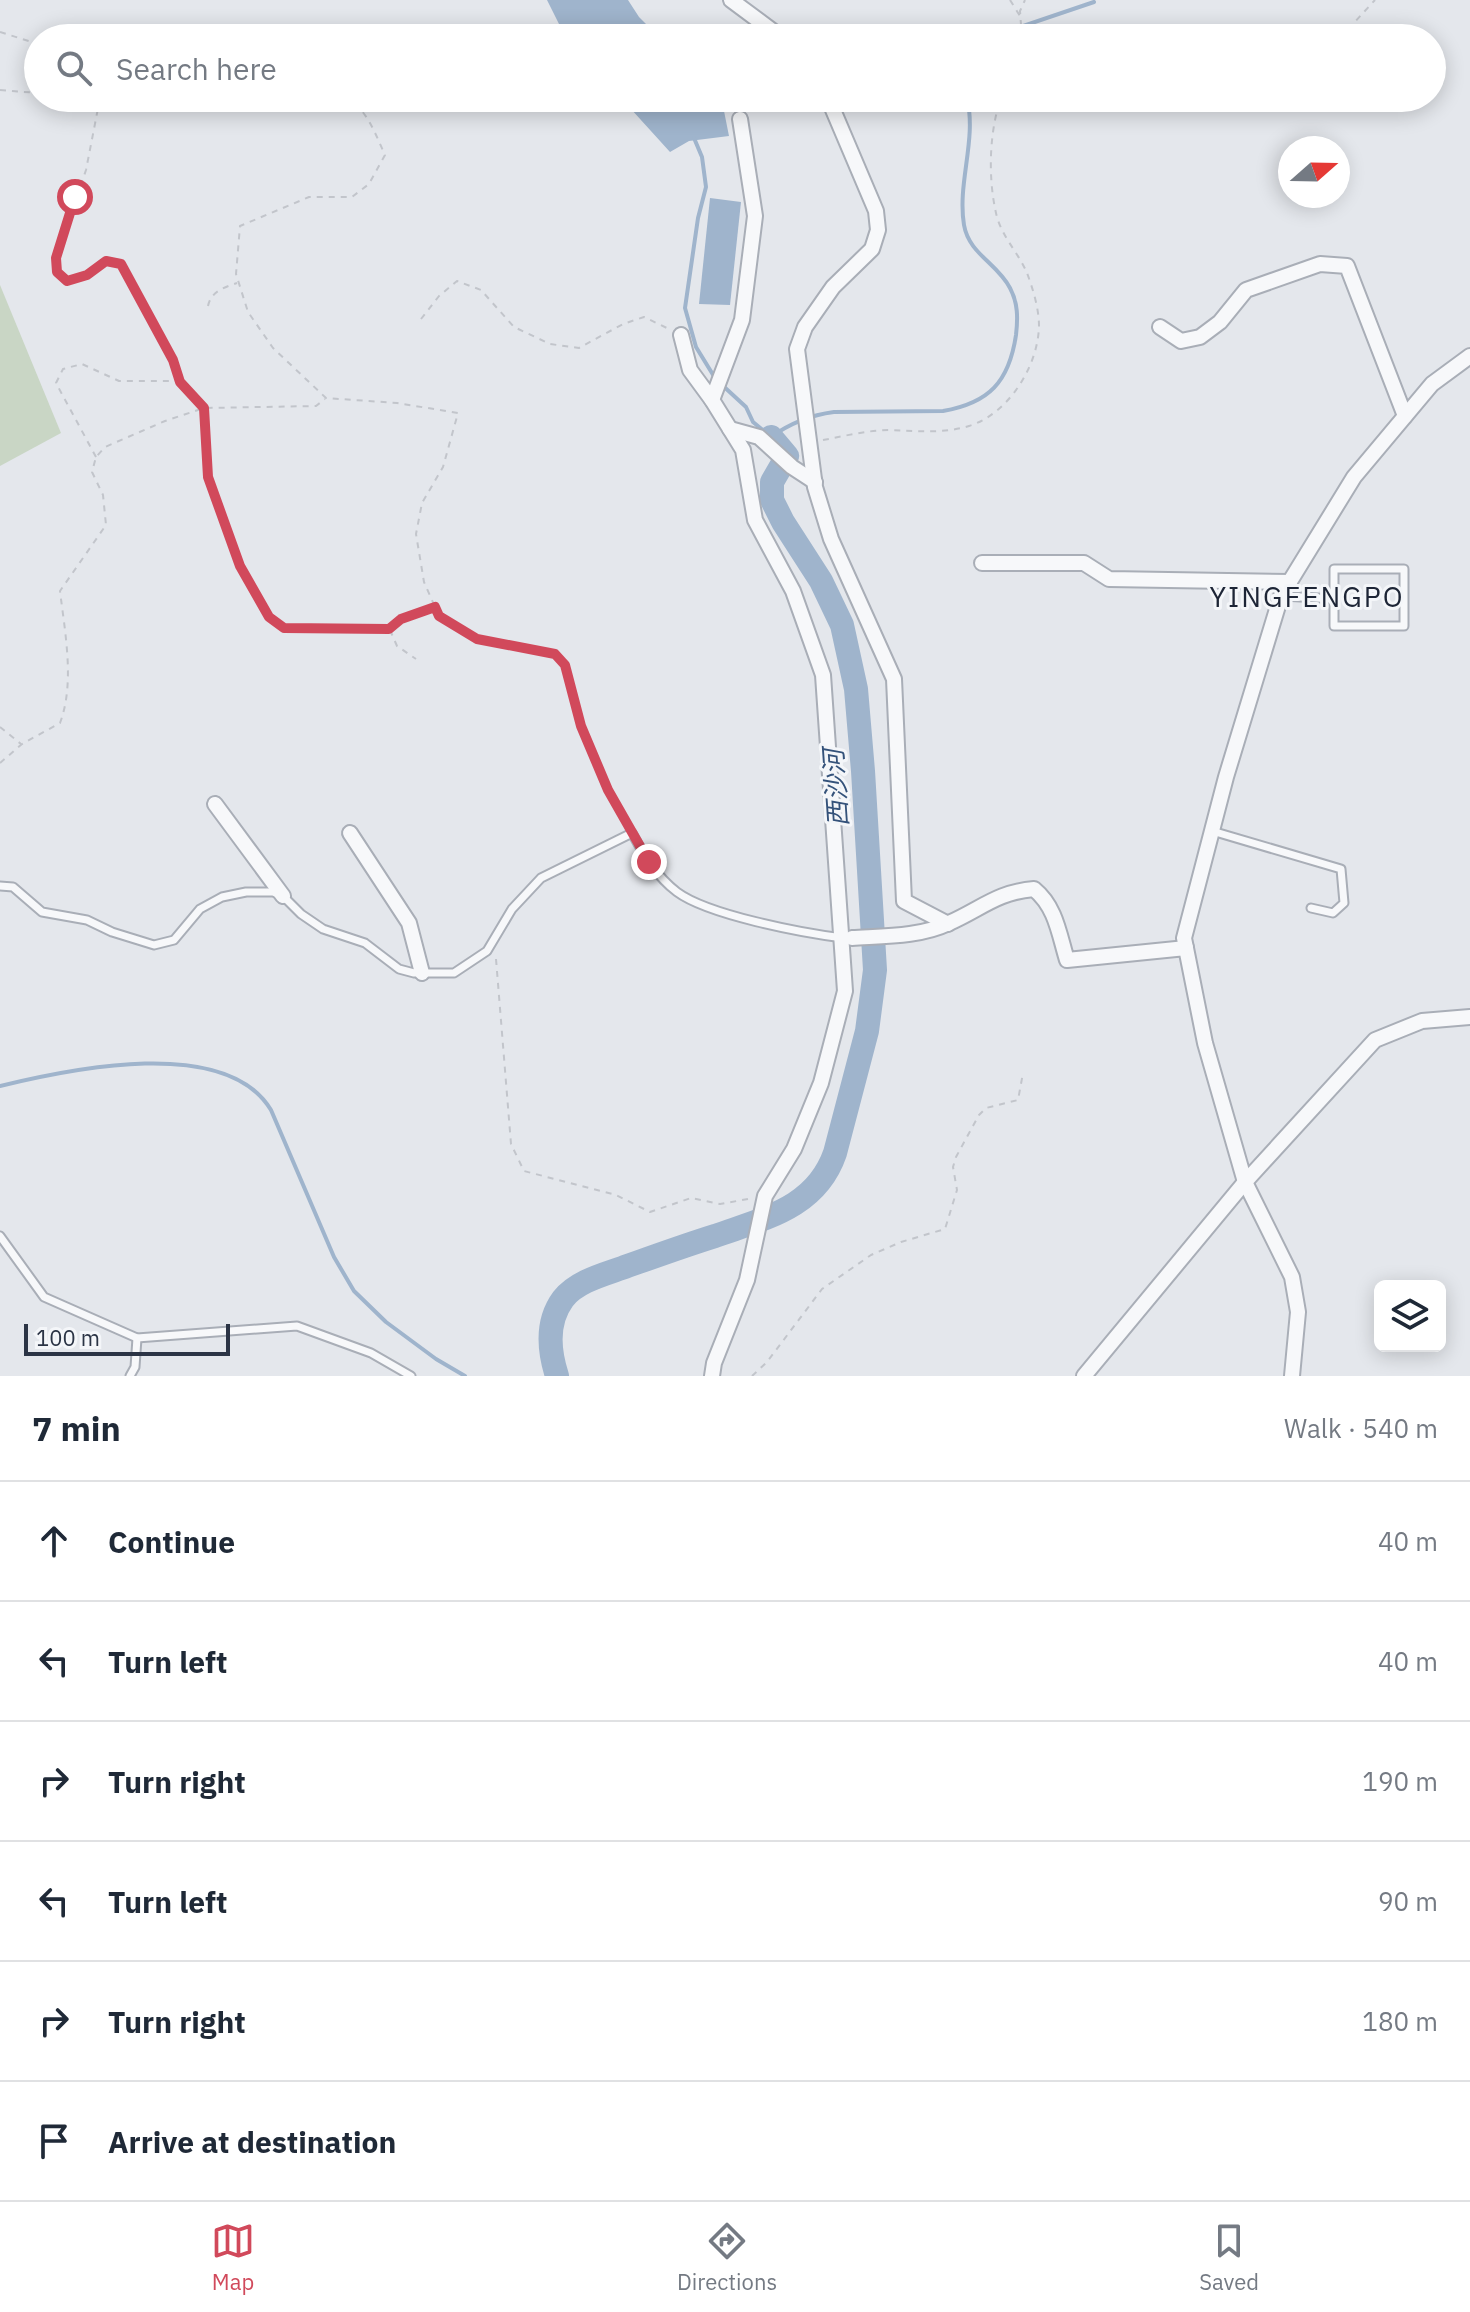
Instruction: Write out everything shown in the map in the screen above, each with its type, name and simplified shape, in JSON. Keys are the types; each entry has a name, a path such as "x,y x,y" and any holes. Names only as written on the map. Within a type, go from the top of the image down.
{"street":[{"path":"731,0 763,24"},
{"path":"834,112 876,211 878,230 872,249 833,287 805,327 797,349 815,482 831,539 894,679 904,901 948,924"},
{"path":"712,400 742,320 755,216 740,119"},
{"path":"1160,327 1181,341 1200,337 1220,322 1246,290 1320,264 1347,266 1405,416"},
{"path":"681,335 690,370 743,450 755,520 793,591 823,675 847,938 845,991 821,1083 794,1149 765,1196 742,1293 714,1363 712,1376"},
{"path":"1292,1376 1298,1312 1292,1277 1245,1182 1205,1043 1184,938 1281,596 1354,477 1432,384 1470,356"},
{"path":"730,429 759,437 792,467 815,482"},
{"path":"982,563 1084,563 1109,579 1290,582"},
{"path":"215,804 283,896"},
{"path":"350,833 409,923 422,973"},
{"path":"847,938 899,935 948,924 984,902 1013,890 1034,889 1046,899 1053,912 1067,960 1186,948"},
{"path":"1084,1376 1245,1182 1375,1040 1422,1021 1470,1017"}],"lane":[{"path":"1334,569 1404,569 1404,626 1334,626 1334,599 1334,569"},
{"path":"1281,596 1334,599"},
{"path":"1212,831 1341,869 1344,903 1333,913 1311,908"},
{"path":"0,886 13,887 42,912 87,920 112,932 154,945 174,940 200,909 222,897 265,891 283,896 301,914 323,929 365,943 399,969 454,973 487,951 512,909 541,878 632,833 656,872 689,900 746,918 847,938"},
{"path":"0,1236 44,1297 137,1338 297,1326 371,1353 411,1376"},
{"path":"130,1376 135,1367 137,1338"}],"path":[{"path":"1010,0 1020,16"},
{"path":"1021,24 1025,0"},
{"path":"1353,24 1375,0"},
{"path":"0,32 24,40"},
{"path":"0,90 24,92"},
{"path":"97,112 86,170 56,258 57,272 67,281 87,275 106,261 121,264 173,360 180,382 204,408 208,477 240,566 269,617 284,628 389,629 401,619 435,607"},
{"path":"361,112 385,155 369,184 352,197 309,197 240,226 236,274 248,312 273,348 326,398 397,403 458,413 443,467 422,503 416,534 424,582 439,616 477,639 555,654 565,665 581,726 608,790 632,833"},
{"path":"810,442 872,431 939,432 970,425 998,411 1023,377 1034,351 1039,323 1028,275 1000,227 994,204 993,141 998,112"},
{"path":"421,319 439,296 457,281 481,290 514,327 550,344 579,348 623,324 644,317 681,335"},
{"path":"208,306 210,299 222,287 238,282"},
{"path":"96,457 56,383 63,369 82,364 119,381 180,382"},
{"path":"0,763 22,744 60,723 68,704 66,640 60,591 106,525 103,495 92,472 96,457 105,447 204,408 316,406 326,398"},
{"path":"389,629 397,646 416,659"},
{"path":"0,727 22,744"},
{"path":"494,939 511,1144 524,1171 616,1195 650,1212 691,1198 720,1204 765,1196"},
{"path":"752,1376 767,1362 822,1289 871,1255 945,1229 957,1190 953,1167 956,1157 986,1108 1018,1100 1023,1073"}],"green space":[{"path":"0,285 61,433 0,466"}],"water":[{"path":"547,0 628,0 646,24 559,24"},
{"path":"634,112 724,112 729,136 689,141 670,152"},
{"path":"710,198 741,202 730,305 699,304"}],"waterway":[{"path":"1029,24 1094,2"},
{"path":"721,384 746,407 753,422 771,437 817,415 834,412 943,411 973,402 994,388 1002,378 1013,351 1017,311 1010,288 971,244 964,225 969,112"},
{"name":"西沙河","path":"694,138 702,157 706,187 698,218 685,308 696,347 715,378"},
{"name":"西沙河","path":"557,1376 552,1357 552,1327 558,1308 568,1293 598,1276 770,1216 802,1199 815,1187 835,1153 867,1031 875,970 856,689 842,625 821,581 772,500 772,482 787,456 771,437"},
{"path":"0,1086 105,1066 145,1064 184,1065 220,1072 249,1087 271,1110 334,1257 354,1291 386,1322 465,1376"}],"district":[{"name":"YINGFENGPO","path":"1307,597"}],"route":[{"path":"75,197 56,258 57,272 67,281 87,275 106,261 121,264 173,360 180,382 204,408 208,477 240,566 269,617 284,628 389,629 401,619 435,607 439,616 477,639 555,654 565,665 581,726 608,790 649,862"}]}
